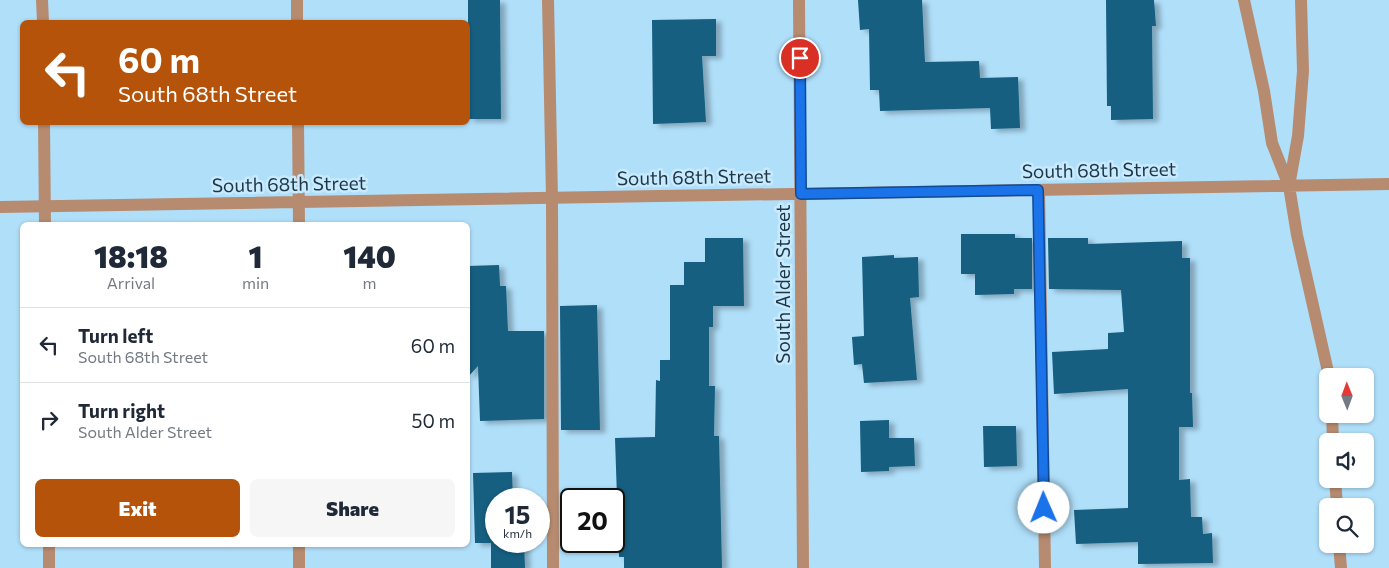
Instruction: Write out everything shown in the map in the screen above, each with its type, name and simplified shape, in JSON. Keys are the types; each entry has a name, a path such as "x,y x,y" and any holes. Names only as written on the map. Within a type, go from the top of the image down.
{"street":[{"path":"42,0 43,20"},
{"path":"297,0 297,20"},
{"path":"548,0 552,198 553,568"},
{"name":"South Alder Street","path":"799,0 803,568"},
{"path":"1244,0 1264,92 1272,143 1289,186 1297,235 1327,368"},
{"path":"1289,186 1298,136 1303,71 1301,0"},
{"path":"44,125 46,222"},
{"path":"298,125 299,222"},
{"name":"South 68th Street","path":"0,207 1389,184"},
{"path":"1038,190 1045,568"},
{"path":"49,547 49,568"},
{"path":"299,547 299,568"},
{"path":"1340,553 1341,568"}],"building":[{"path":"468,0 500,0 501,119 470,119 470,20 468,20"},
{"path":"858,0 922,0 925,62 979,61 980,78 1018,77 1020,128 991,129 990,108 880,111 879,90 870,90 869,29 860,30"},
{"path":"1106,0 1154,0 1156,26 1152,26 1153,119 1111,120 1111,106 1107,106"},
{"path":"716,19 716,56 702,56 706,122 653,124 652,20"},
{"path":"961,234 1015,234 1015,238 1032,238 1032,289 1014,289 1014,294 975,295 975,274 961,274"},
{"path":"705,238 743,238 744,306 713,306 713,327 709,327 709,386 715,386 714,436 719,436 722,568 624,568 624,557 619,557 619,553 625,553 625,488 617,488 615,438 655,437 656,380 660,381 660,360 670,360 670,285 684,285 684,262 705,262"},
{"path":"1048,238 1088,238 1088,244 1182,241 1182,258 1190,258 1190,393 1192,393 1193,427 1179,427 1179,480 1190,479 1191,517 1202,517 1203,534 1212,533 1213,563 1138,564 1138,542 1076,544 1074,510 1128,508 1128,389 1054,394 1052,352 1108,349 1108,333 1124,332 1121,290 1049,289"},
{"path":"894,255 894,258 918,257 919,297 910,298 917,380 864,383 862,364 854,365 852,337 864,336 862,257"},
{"path":"499,265 500,286 506,286 508,331 544,331 544,419 480,421 478,366 470,375 470,266"},
{"path":"597,305 600,430 561,430 560,306"},
{"path":"889,420 889,438 914,438 915,466 889,467 889,471 861,472 860,421"},
{"path":"983,426 1016,426 1017,466 984,467"},
{"path":"512,472 513,488 485,488 485,543 475,543 473,473"},
{"path":"491,553 524,553 525,568 491,568"}],"route":[{"path":"800,58 801,194 1038,190 1044,508"}]}
